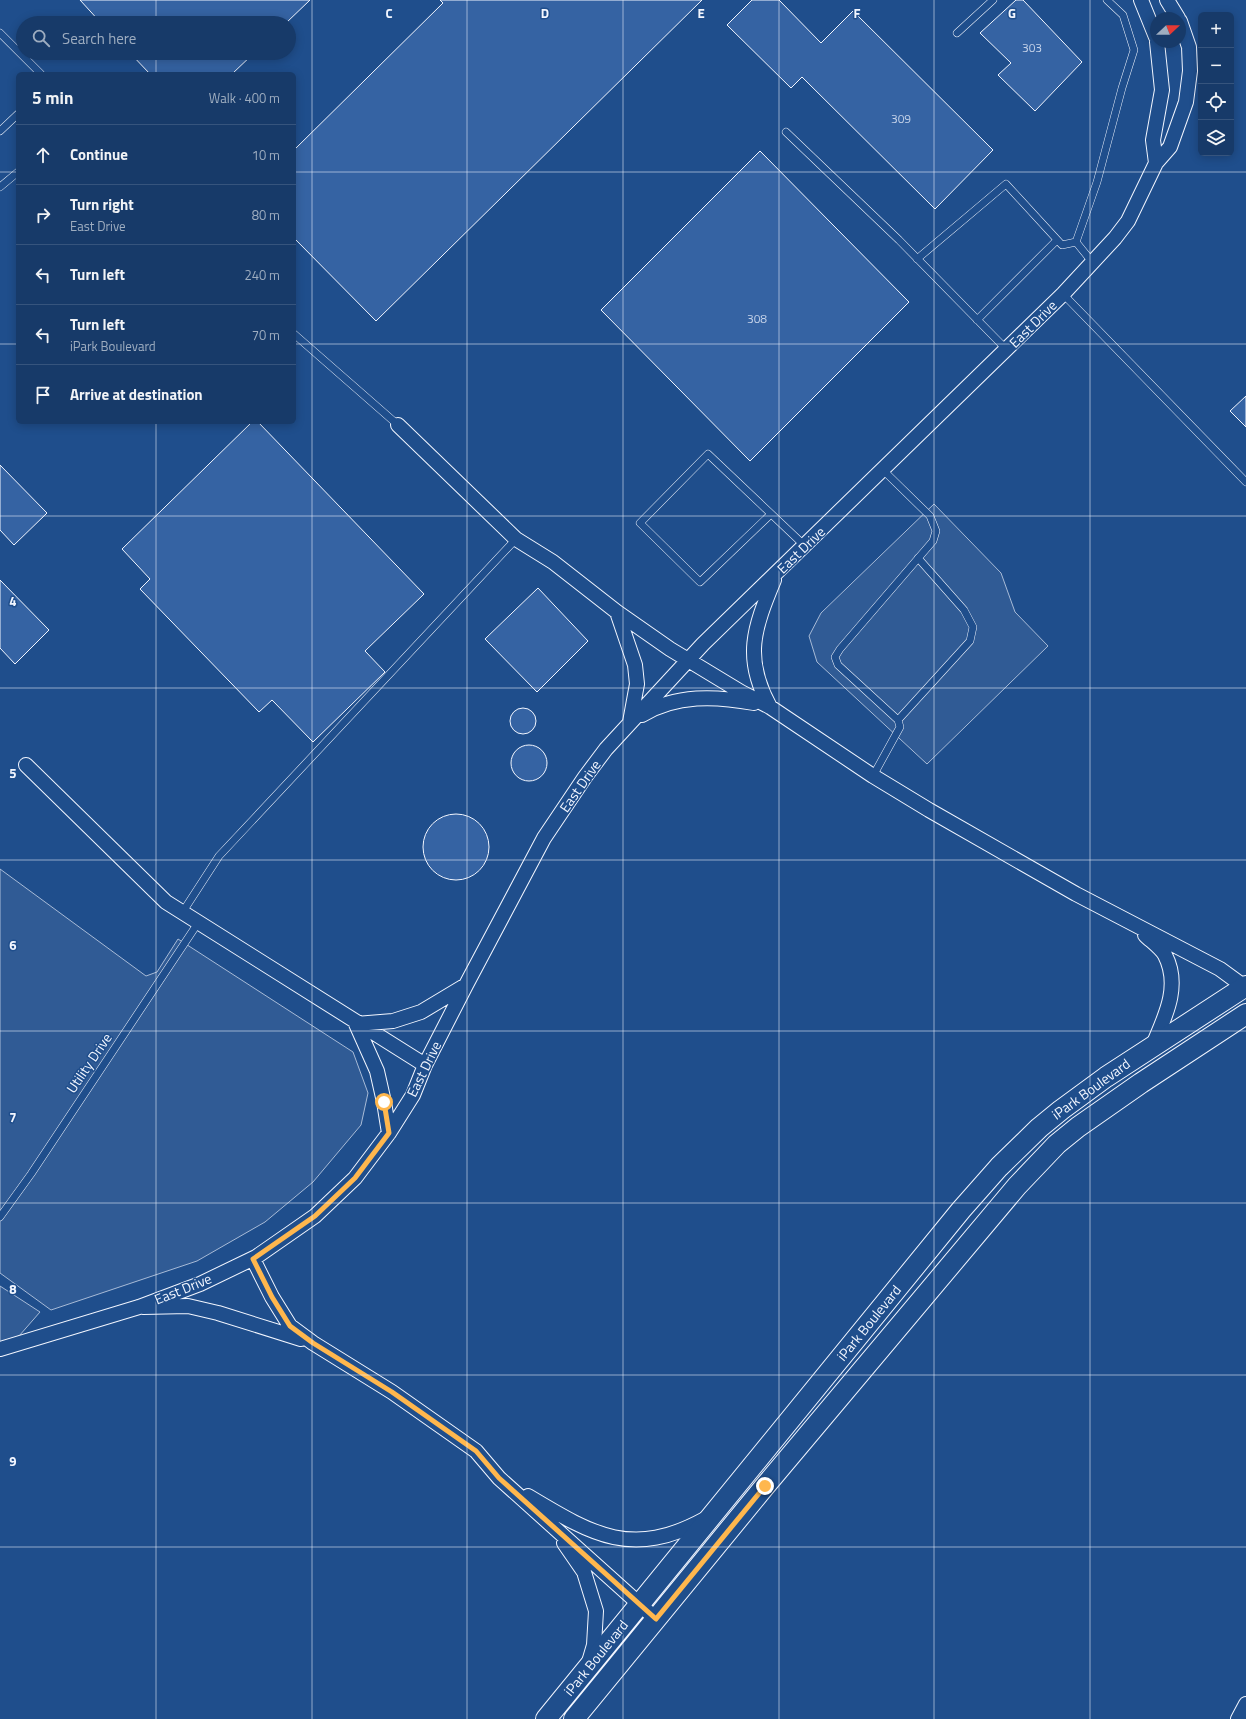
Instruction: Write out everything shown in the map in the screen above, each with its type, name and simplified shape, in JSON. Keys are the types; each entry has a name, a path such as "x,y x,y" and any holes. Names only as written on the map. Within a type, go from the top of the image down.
{"main road":[{"name":"iPark Boulevard","path":"546,1719 998,1167 1061,1110 1153,1045 1246,987"},
{"name":"iPark Boulevard","path":"574,1719 998,1206 1035,1166 1057,1144 1102,1109 1246,1014"}],"street":[{"path":"1141,0 1150,22"},
{"path":"1167,0 1174,12"},
{"name":"East Drive","path":"0,1349 139,1307 200,1284 253,1259 315,1216 355,1178 389,1133 413,1094 425,1065 544,838 585,777 630,722 688,660 1008,350 1093,263 1128,221 1156,163 1170,147 1186,102 1190,71 1189,47 1186,38"},
{"path":"1156,163 1153,140 1162,90 1158,48"},
{"path":"398,425 516,539 553,562 617,612 688,660 770,707 873,776 1018,862 1220,969 1246,987"},
{"path":"770,707 760,689 753,656 754,639 761,610 776,575"},
{"path":"617,612 630,645 635,665 636,684 630,722"},
{"path":"630,722 656,706 678,700 728,698 770,707"},
{"path":"26,765 166,902 356,1024 425,1065"},
{"path":"1135,925 1165,954 1170,970 1172,987 1169,1008 1153,1045"},
{"path":"356,1024 393,1021 421,1012 466,985"},
{"path":"356,1024 377,1071 389,1133"},
{"path":"253,1259 272,1297 290,1326 313,1343 392,1392 476,1451 499,1478 656,1619"},
{"path":"139,1307 162,1308 188,1306 239,1319 313,1343"},
{"path":"499,1478 568,1520 601,1535 632,1541 661,1538 688,1529 712,1515"},
{"path":"551,1525 584,1572 596,1611 594,1646 588,1668"},
{"path":"1238,1719 1246,1704"}],"lane":[{"path":"956,33 993,0"},
{"path":"1076,242 1097,182 1122,88 1134,50 1123,15 1107,0"},
{"path":"0,33 16,49"},
{"path":"27,60 39,72"},
{"path":"0,131 16,116"},
{"path":"786,132 1008,350"},
{"path":"0,187 16,174"},
{"path":"917,259 1006,184 1062,245 1076,242"},
{"path":"977,320 1057,240"},
{"path":"1076,242 1093,263"},
{"path":"1063,294 1246,482"},
{"path":"296,336 398,425"},
{"path":"771,514 700,582 640,523 708,454 805,546"},
{"path":"873,776 900,727 898,720 838,665 836,657 840,649 933,541 936,531 930,516 884,471"},
{"path":"182,913 219,856 516,539"},
{"path":"898,720 970,641 973,628 964,610 918,558"},
{"name":"Utility Drive","path":"0,1217 31,1174 198,923"}],"shaded area":[{"path":"934,504 1001,573 1015,612 1048,646 927,764 817,662 809,636 821,613"},
{"path":"0,869 146,976 157,972 178,939 353,1052 368,1093 361,1125 313,1182 265,1222 197,1261 51,1310 0,1273"},
{"path":"0,1286 40,1312 19,1336 0,1342"}],"building":[{"path":"80,0 310,0 293,16 95,16"},
{"path":"440,0 702,0 376,321 296,240 296,148 443,3"},
{"path":"752,0 779,0 821,43 853,11 993,150 935,209 802,77 791,88 727,25"},
{"path":"1016,0 1023,0 1082,62 1035,111 998,75 1011,63 980,33"},
{"path":"137,60 247,60 234,72 148,72"},
{"path":"760,151 909,302 750,461 601,310"},
{"path":"1246,396 1246,427 1230,411"},
{"path":"250,424 260,424 424,594 365,651 385,672 313,742 272,700 259,712 140,589 150,579 122,549"},
{"path":"0,465 47,513 14,545 0,530"},
{"path":"0,580 49,630 15,664 0,648"},
{"path":"538,588 588,641 537,692 485,639"},
{"path":"523,708 532,712 536,721 532,730 523,734 514,730 510,721 514,712"},
{"path":"533,745 542,750 546,756 546,770 542,776 533,781 525,781 516,776 512,770 511,759 516,750 522,746"},
{"path":"456,814 469,817 479,824 486,834 489,847 486,860 479,870 469,877 456,880 443,877 433,870 426,860 423,847 426,834 433,824 443,817"}],"route":[{"path":"384,1102 389,1133 355,1178 315,1216 253,1259 272,1297 290,1326 313,1343 392,1392 476,1451 499,1478 656,1619 765,1486"}]}
